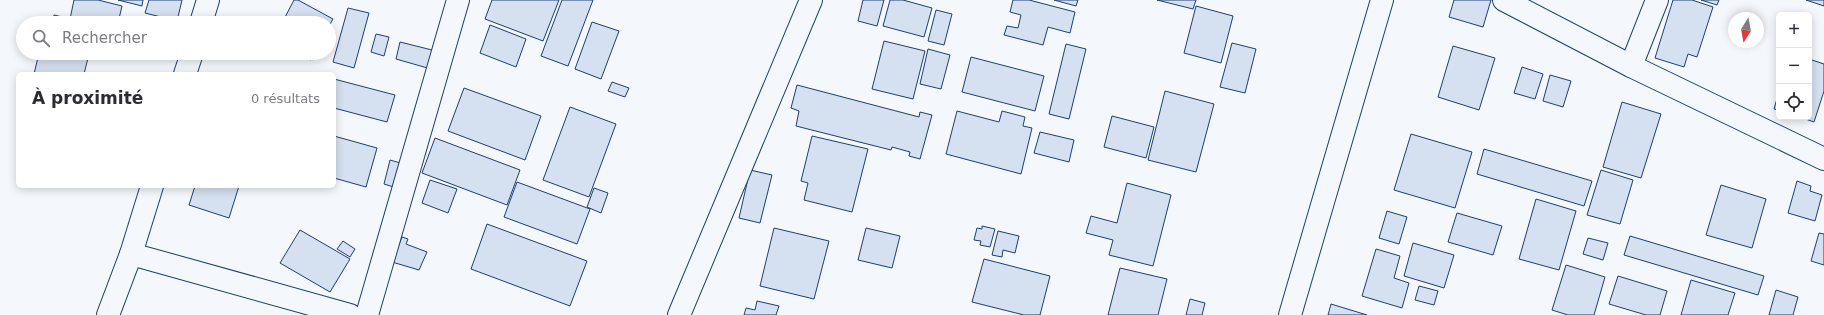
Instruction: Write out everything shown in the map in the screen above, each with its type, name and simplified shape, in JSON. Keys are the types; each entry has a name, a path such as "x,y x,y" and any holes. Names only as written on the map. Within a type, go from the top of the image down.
{"street":[{"path":"203,16 208,0"},
{"path":"367,315 458,0"},
{"path":"679,315 811,0"},
{"path":"1290,315 1382,0"},
{"path":"1504,0 1631,66 1824,159"},
{"path":"1631,66 1657,0"},
{"path":"186,72 190,60"},
{"path":"108,315 131,254 151,188"},
{"path":"131,254 350,315"}],"building":[{"path":"74,0 98,0 122,6 120,16 71,16"},
{"path":"118,0 143,0 142,6"},
{"path":"149,0 182,0 178,16 157,16 145,13"},
{"path":"294,0 298,0 327,16 286,16"},
{"path":"492,0 559,0 543,41 485,19"},
{"path":"562,0 593,0 568,66 541,56"},
{"path":"863,0 884,0 877,26 858,21"},
{"path":"890,0 903,0 932,8 924,37 883,26"},
{"path":"1013,0 1029,0 1075,12 1070,33 1048,27 1043,45 1004,35 1007,26 1018,28 1021,15 1010,12"},
{"path":"1054,0 1078,0 1076,6"},
{"path":"1157,0 1196,0 1193,9"},
{"path":"1454,0 1491,0 1483,27 1449,17"},
{"path":"1673,0 1692,0 1713,7 1697,57 1688,54 1684,67 1655,58"},
{"path":"1701,0 1719,0 1717,5"},
{"path":"1806,0 1824,0 1824,6"},
{"path":"1196,6 1233,16 1221,63 1184,53"},
{"path":"348,8 369,13 354,68 333,62 334,60 336,60 336,51"},
{"path":"936,10 952,14 944,45 928,41"},
{"path":"592,22 619,31 601,79 575,69"},
{"path":"490,25 526,39 516,67 480,53"},
{"path":"376,34 389,37 384,56 371,52"},
{"path":"884,41 925,51 913,99 872,89"},
{"path":"400,42 436,51 431,69 396,59"},
{"path":"1232,43 1256,49 1245,93 1220,87"},
{"path":"1066,44 1086,49 1069,119 1049,114"},
{"path":"1453,46 1495,58 1479,110 1438,97"},
{"path":"928,49 950,55 941,89 920,84"},
{"path":"971,57 1044,76 1035,111 962,92"},
{"path":"37,60 88,60 84,72 34,72"},
{"path":"1812,60 1824,64 1824,91 1814,122 1808,120 1812,120"},
{"path":"1522,67 1543,74 1535,99 1514,93"},
{"path":"1550,75 1571,81 1563,107 1543,101"},
{"path":"336,80 395,95 387,122 336,109"},
{"path":"612,82 629,88 625,97 608,91"},
{"path":"797,85 919,117 920,112 932,115 920,159 909,156 910,152 892,147 891,150 796,126 799,111 791,108"},
{"path":"464,88 541,116 525,160 448,131"},
{"path":"1165,91 1214,104 1196,172 1148,160"},
{"path":"1622,102 1661,114 1641,178 1603,167"},
{"path":"570,107 616,124 589,197 543,180"},
{"path":"957,111 999,122 1002,111 1025,117 1023,126 1032,128 1021,174 946,154"},
{"path":"1112,116 1154,127 1146,158 1104,147"},
{"path":"1040,132 1074,140 1069,162 1034,153"},
{"path":"1411,134 1472,152 1455,208 1394,190"},
{"path":"812,136 868,149 852,212 804,200 808,183 801,181"},
{"path":"336,137 377,148 366,187 336,179"},
{"path":"435,138 520,170 507,205 422,173"},
{"path":"1484,149 1592,181 1584,206 1477,174"},
{"path":"390,160 404,164 397,188 384,184"},
{"path":"750,170 772,175 760,223 739,218"},
{"path":"1601,170 1633,180 1620,224 1587,215"},
{"path":"430,180 457,189 448,213 422,203"},
{"path":"1797,181 1811,186 1810,191 1822,195 1815,221 1788,213"},
{"path":"517,182 590,209 577,244 504,217"},
{"path":"1127,183 1171,195 1153,266 1109,255 1113,240 1086,233 1091,216 1117,223"},
{"path":"1721,185 1766,199 1752,248 1706,235"},
{"path":"194,188 238,188 229,218 189,205"},
{"path":"594,188 608,193 601,213 587,207"},
{"path":"1536,199 1576,211 1559,270 1519,259"},
{"path":"1387,211 1407,217 1399,244 1379,238"},
{"path":"1457,213 1502,226 1493,255 1448,242"},
{"path":"487,224 587,261 570,306 471,269"},
{"path":"982,226 995,229 990,247 980,245 981,241 974,240 977,228 982,229"},
{"path":"774,228 829,241 814,299 760,286"},
{"path":"866,228 900,236 892,268 858,260"},
{"path":"300,230 350,259 330,292 280,263"},
{"path":"998,231 1019,236 1015,253 1003,250 1002,257 992,255"},
{"path":"1819,233 1824,234 1824,265 1811,261"},
{"path":"1630,236 1764,276 1758,295 1624,255"},
{"path":"402,237 408,239 406,244 427,252 419,270 392,262"},
{"path":"1588,238 1608,243 1603,260 1583,254"},
{"path":"343,241 355,249 350,257 337,249"},
{"path":"1413,243 1454,255 1444,288 1404,276"},
{"path":"1376,249 1400,256 1394,278 1409,283 1402,308 1362,296"},
{"path":"984,259 1050,276 1040,315 1024,315 972,302"},
{"path":"1566,265 1605,277 1594,315 1568,315 1552,310"},
{"path":"1120,268 1167,279 1158,315 1108,315"},
{"path":"1618,276 1667,291 1660,315 1646,315 1609,304"},
{"path":"1691,280 1735,293 1728,315 1681,315"},
{"path":"1419,286 1438,291 1434,305 1415,300"},
{"path":"1776,290 1798,297 1793,315 1769,315"},
{"path":"1190,299 1205,303 1202,315 1186,315"},
{"path":"757,301 779,306 776,315 744,315 746,308 755,310"},
{"path":"1331,304 1367,315 1328,315"}]}
